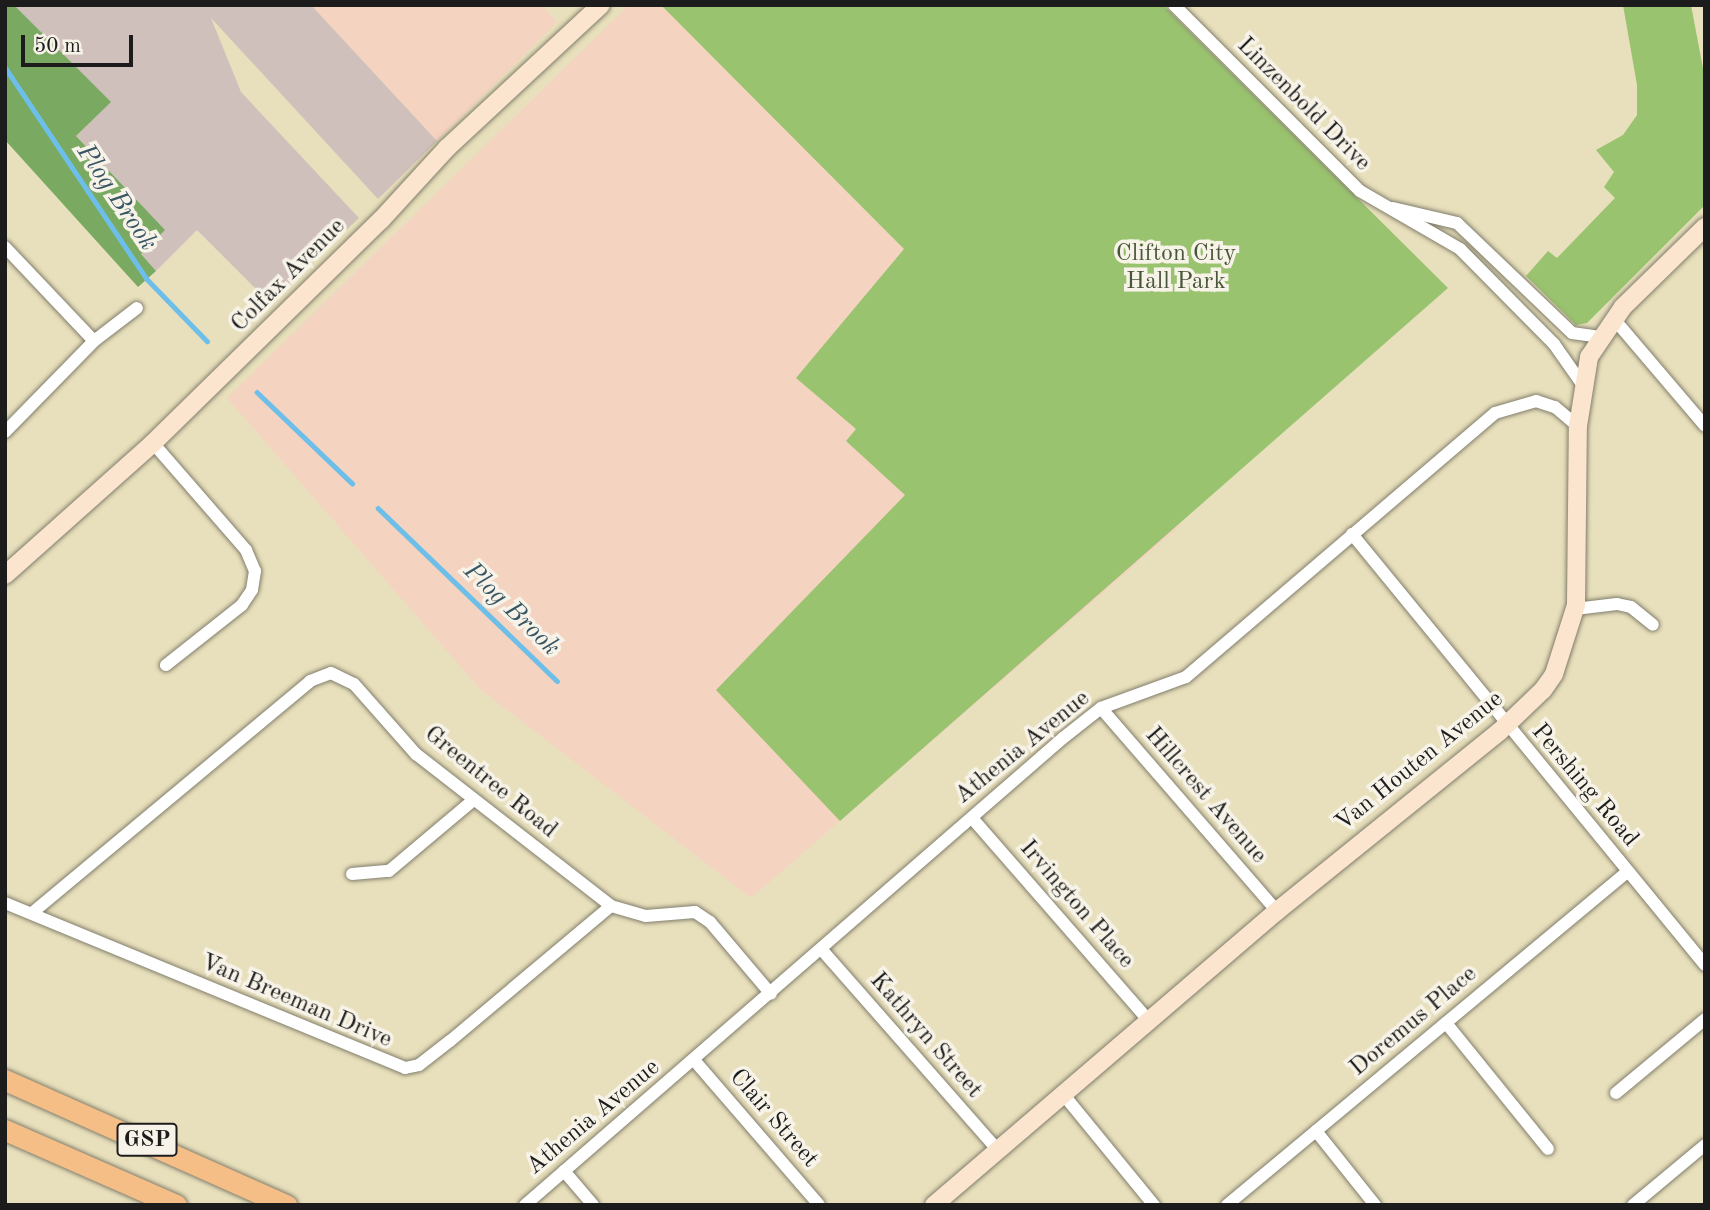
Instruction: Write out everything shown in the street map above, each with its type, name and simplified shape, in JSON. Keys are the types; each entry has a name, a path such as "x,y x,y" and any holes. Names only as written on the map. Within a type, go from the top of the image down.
{"highway":[{"name":"GSP","path":"5,1080 286,1205"},
{"name":"GSP","path":"5,1130 176,1205"}],"main road":[{"name":"Colfax Avenue","path":"5,575 153,443 385,216 456,140 601,5"},
{"name":"Van Houten Avenue","path":"934,1205 1277,911 1506,725 1553,674 1575,609 1578,426 1582,384 1600,337 1614,319 1701,233"}],"street":[{"name":"Linzenbold Drive","path":"1174,5 1350,182 1376,201 1460,249 1554,344 1582,384"},
{"name":"Linzenbold Drive","path":"1376,201 1457,223 1572,333 1600,337"},
{"path":"5,247 94,341"},
{"path":"5,432 94,341 136,308"},
{"path":"1614,319 1705,426"},
{"name":"Athenia Avenue","path":"525,1205 1101,708 1186,677 1480,424 1509,406 1548,404 1578,426"},
{"path":"153,443 246,550 255,571 253,590 242,605 166,665"},
{"name":"Pershing Road","path":"1352,534 1705,965"},
{"path":"1575,609 1617,604 1631,607 1653,625"},
{"name":"Greentree Road","path":"32,913 150,810 321,674 341,674 354,684 416,754 472,801 611,906 646,916 695,912 721,932 771,994"},
{"name":"Hillcrest Avenue","path":"1101,708 1277,911"},
{"path":"352,874 389,871 472,801"},
{"name":"Irvington Place","path":"972,818 1149,1021"},
{"name":"Doremus Place","path":"1227,1205 1627,872"},
{"name":"Van Breeman Drive","path":"5,903 405,1068 419,1065 450,1041 611,906"},
{"name":"Kathryn Street","path":"822,950 998,1150"},
{"path":"1616,1093 1705,1019"},
{"path":"1446,1023 1548,1149"},
{"name":"Clair Street","path":"694,1060 819,1205"},
{"path":"1063,1094 1154,1205"},
{"path":"1315,1131 1375,1205"},
{"path":"1633,1205 1705,1145"},
{"path":"564,1171 593,1205"}],"shaded area":[{"path":"14,5 311,5 437,141 378,199 211,18 241,92 359,218 269,302 197,230 156,271 141,254 164,230 76,136 110,102"},
{"path":"311,5 542,5 557,22 437,141"},
{"path":"629,5 661,5 1180,526 751,898 480,689 227,398"}],"green space":[{"path":"5,5 14,5 111,102 76,136 165,230 141,254 156,271 138,287 5,140"},
{"name":"Clifton City Hall Park","path":"661,5 1163,5 1448,288 840,821 716,690 905,495 846,441 856,429 796,378 904,249"},
{"path":"1623,5 1691,5 1705,79 1705,205 1587,323 1576,325 1526,276 1548,251 1557,258 1615,198 1604,187 1614,172 1596,150 1623,135 1637,115 1637,85"}],"waterway":[{"name":"Plog Brook","path":"5,67 146,278 207,341"},
{"name":"Plog Brook","path":"257,392 352,483"},
{"name":"Plog Brook","path":"378,508 557,681"}]}
